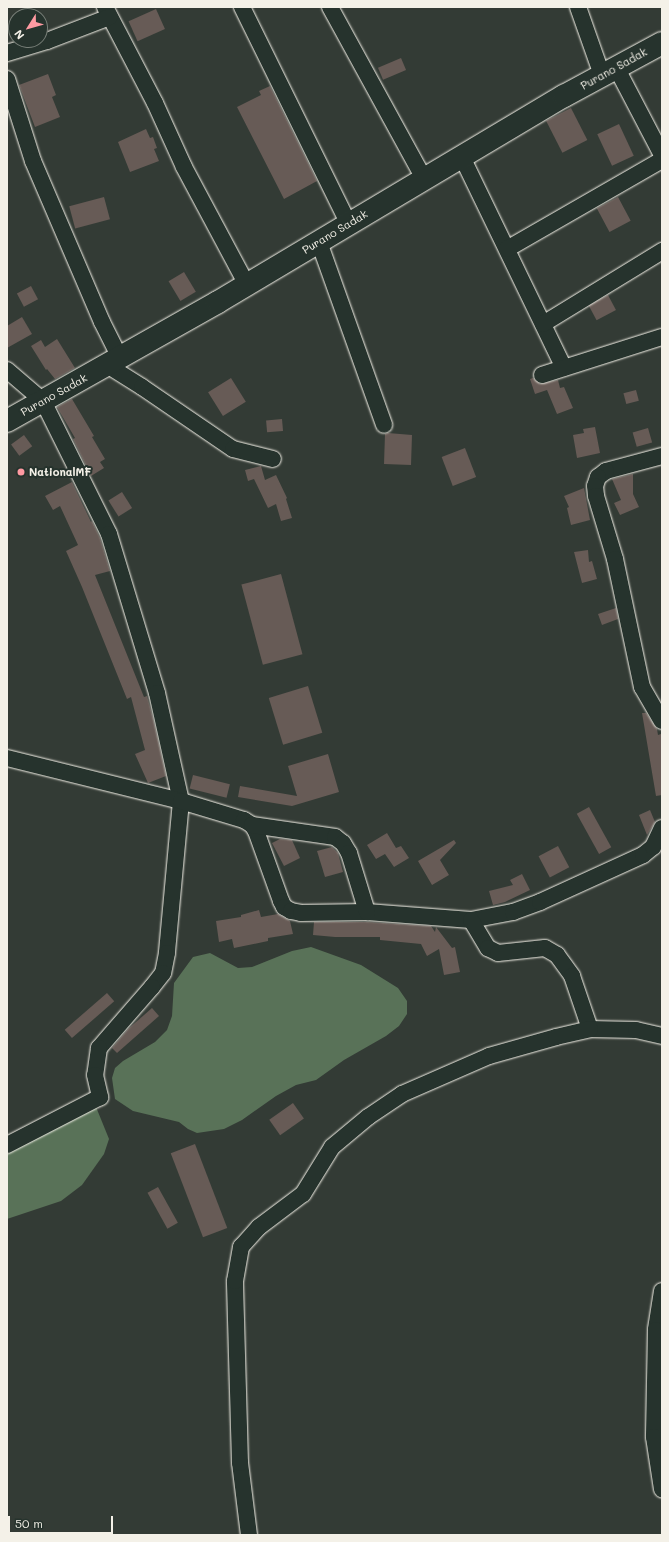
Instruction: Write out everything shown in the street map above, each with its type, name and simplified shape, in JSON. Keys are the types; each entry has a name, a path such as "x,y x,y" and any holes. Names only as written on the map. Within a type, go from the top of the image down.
{"main road":[{"name":"Purano Sadak","path":"7,422 247,285 424,179 609,71 662,42"}],"street":[{"path":"242,7 349,224"},
{"path":"330,7 424,179"},
{"path":"578,7 609,71 662,155"},
{"path":"7,54 47,41 107,12 155,103 184,167 247,285"},
{"path":"7,79 32,161 102,322 113,361 142,387 233,449 273,459"},
{"path":"462,157 564,368"},
{"path":"507,249 662,160"},
{"path":"318,242 384,426"},
{"path":"543,324 662,251"},
{"path":"542,375 662,337"},
{"path":"7,370 43,401 109,534 157,693 181,801 168,952 163,972 152,987 99,1048 95,1075 100,1097 7,1145"},
{"path":"662,456 606,472 598,477 595,486 596,496 615,559 642,687 662,721"},
{"path":"7,758 181,801 230,815 244,820 252,825 335,837 343,843 349,854 367,912"},
{"path":"252,825 284,907 291,911 301,913 367,912 470,920 513,912 540,902 644,855 653,847 662,828"},
{"path":"470,920 488,948 498,953 544,948 557,955 572,976 590,1028"},
{"path":"248,1535 240,1463 235,1281 241,1247 259,1227 303,1194 332,1147 368,1117 402,1094 489,1056 590,1028 636,1030 662,1036"},
{"path":"662,1291 656,1330 654,1437 662,1489"}],"green space":[{"path":"311,947 361,965 398,988 407,1001 407,1014 399,1026 386,1036 344,1060 316,1080 296,1085 276,1096 242,1120 224,1129 197,1133 188,1129 179,1122 133,1111 115,1099 112,1078 115,1068 123,1061 155,1042 167,1030 172,1016 174,983 193,957 210,953 238,968 252,967 292,951"},
{"path":"96,1107 109,1139 104,1154 82,1185 61,1201 7,1219 7,1153"}],"building":[{"path":"156,9 165,29 138,41 129,21"},
{"path":"401,58 406,70 383,80 378,68"},
{"path":"48,74 56,95 52,97 60,117 35,127 19,85"},
{"path":"270,86 317,181 284,199 237,107 261,95 259,91"},
{"path":"571,108 587,140 562,153 546,121"},
{"path":"619,124 634,156 612,166 597,134"},
{"path":"146,129 150,138 153,137 157,148 154,149 159,161 130,172 118,142"},
{"path":"104,197 110,219 75,229 69,206"},
{"path":"618,197 631,221 609,232 597,208"},
{"path":"184,272 196,292 180,301 169,281"},
{"path":"31,286 38,299 24,307 17,294"},
{"path":"608,295 616,310 597,320 589,305"},
{"path":"22,317 32,334 7,348 7,326"},
{"path":"57,339 75,368 55,379 47,369 46,370 31,346 41,340 45,347"},
{"path":"231,378 246,402 223,416 208,392"},
{"path":"533,378 540,384 558,380 560,388 564,387 573,408 557,414 547,390 535,394 530,379"},
{"path":"636,390 639,401 626,404 623,393"},
{"path":"72,399 94,436 92,437 105,459 100,462 104,468 91,476 73,439 75,438 57,407"},
{"path":"282,419 283,431 267,432 266,420"},
{"path":"595,427 600,453 577,458 573,435 584,433 583,429"},
{"path":"648,428 652,442 637,447 633,432"},
{"path":"385,434 412,435 411,465 384,464"},
{"path":"24,435 32,446 19,456 11,444"},
{"path":"465,448 476,477 453,486 442,457"},
{"path":"261,466 265,480 276,475 287,498 286,499 292,518 281,521 276,504 268,508 254,479 248,481 245,470"},
{"path":"633,474 633,494 639,507 620,515 614,503 621,500 612,479"},
{"path":"72,482 100,538 110,571 95,575 144,697 147,696 153,718 166,776 148,783 135,754 145,750 131,697 127,699 66,551 78,545 60,506 53,510 45,496"},
{"path":"584,488 590,520 571,525 567,508 569,507 564,496"},
{"path":"122,492 132,508 118,517 108,500"},
{"path":"588,550 589,562 592,561 597,579 582,583 574,552"},
{"path":"281,574 302,654 263,665 241,585"},
{"path":"616,608 618,619 602,625 598,614"},
{"path":"308,686 322,733 283,745 269,698"},
{"path":"642,713 646,713 657,729 658,735 661,734 662,795 656,796"},
{"path":"328,754 339,792 292,806 238,797 240,786 297,796 288,766"},
{"path":"193,775 230,784 226,798 190,789"},
{"path":"589,807 611,847 599,854 577,814"},
{"path":"650,810 655,822 647,835 639,815"},
{"path":"387,833 396,848 401,846 409,858 394,867 385,854 376,859 367,845"},
{"path":"280,839 292,840 300,858 284,866 272,843"},
{"path":"454,840 456,843 440,860 449,875 432,885 418,861"},
{"path":"558,846 569,867 550,878 539,856"},
{"path":"332,847 338,853 343,872 325,877 317,851"},
{"path":"522,874 530,890 505,902 493,905 489,891 513,885 510,880"},
{"path":"259,910 261,917 278,914 290,921 293,934 268,938 268,941 234,948 232,939 219,942 216,921 241,917 241,915"},
{"path":"314,922 367,922 431,926 435,932 436,927 452,948 455,947 460,972 444,975 439,949 427,956 421,944 380,940 380,937 335,937 313,935"},
{"path":"107,993 114,1001 72,1038 65,1030"},
{"path":"152,1008 159,1016 117,1053 112,1048 128,1029"},
{"path":"293,1103 304,1119 280,1135 269,1120"},
{"path":"195,1144 227,1228 203,1237 171,1153"},
{"path":"158,1187 178,1223 167,1229 148,1193"}],"place":[{"name":"NationalMF","path":"21,472"}]}
